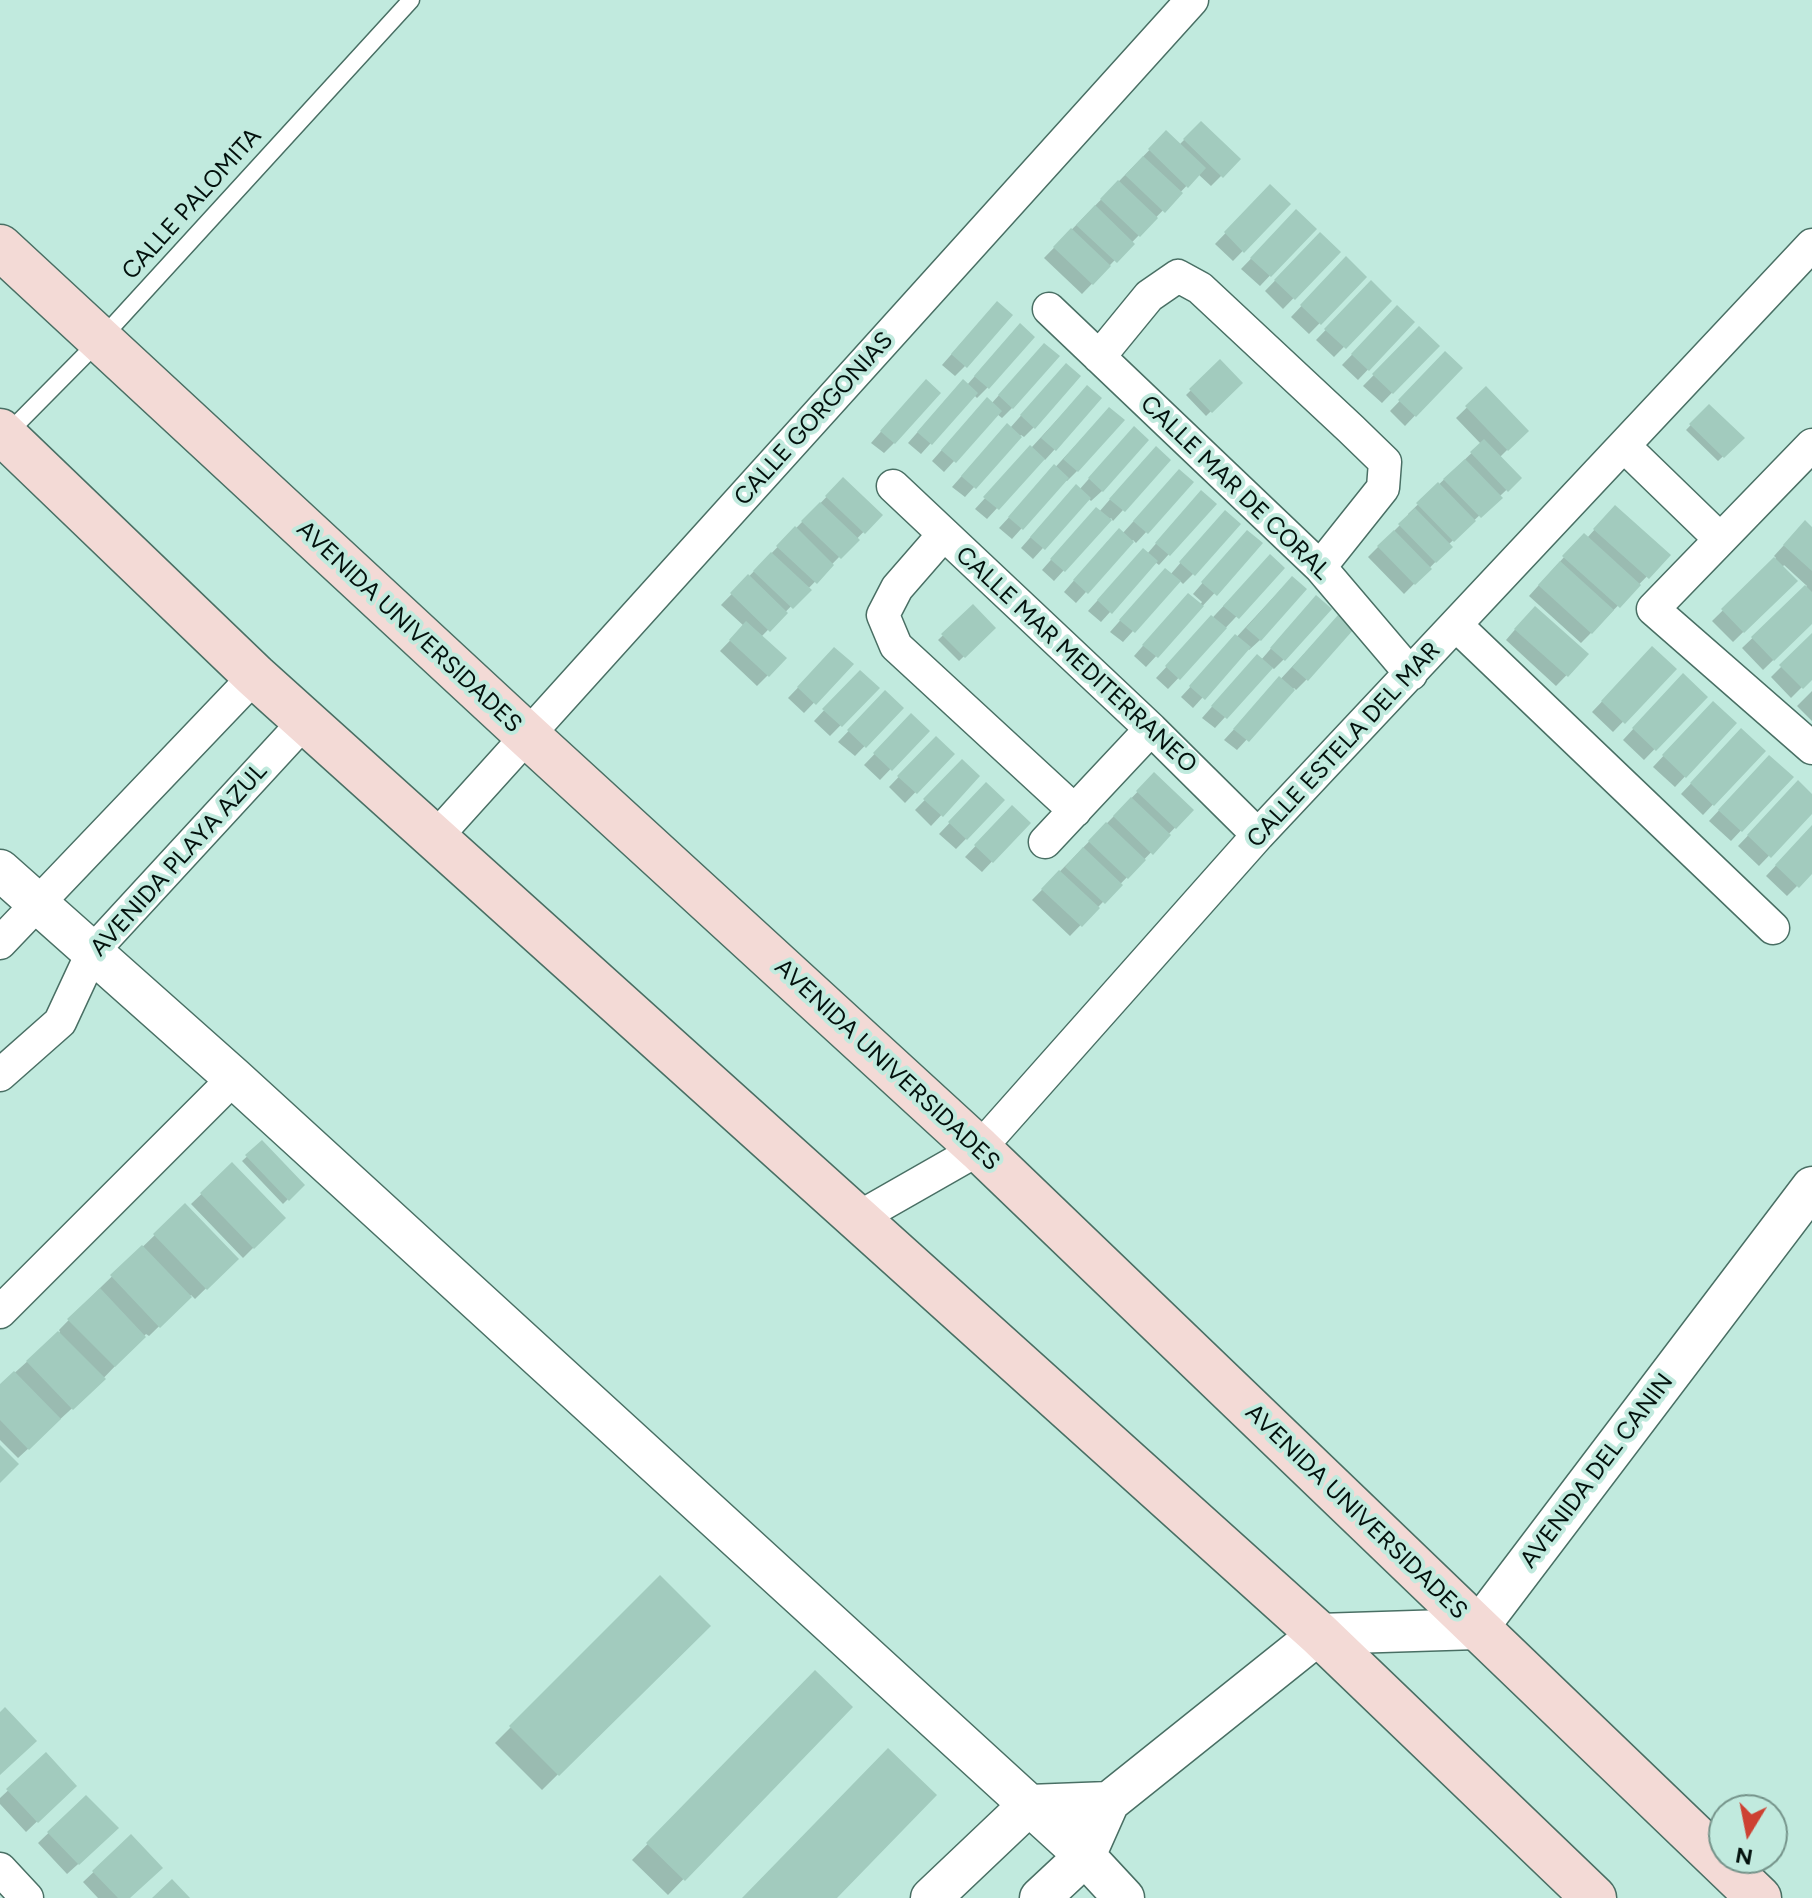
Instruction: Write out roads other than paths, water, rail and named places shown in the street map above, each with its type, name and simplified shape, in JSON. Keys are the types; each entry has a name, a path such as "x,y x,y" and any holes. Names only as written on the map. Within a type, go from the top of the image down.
{"main road":[{"name":"AVENIDA UNIVERSIDADES","path":"0,247 979,1149 1759,1898"},
{"path":"3,434 255,676 1319,1634 1594,1898"}],"street":[{"name":"CALLE GORGONIAS","path":"435,838 1192,0"},
{"name":"CALLE ESTELA DEL MAR","path":"858,1218 979,1149 1258,835 1812,245"},
{"path":"1099,357 1149,296 1178,276 1200,288 1351,429 1385,462 1383,488 1320,567"},
{"name":"CALLE MAR DE CORAL","path":"1049,309 1320,567 1411,674"},
{"path":"1812,445 1653,609 1812,748"},
{"path":"1624,446 1720,539"},
{"name":"CALLE MAR MEDITERRANEO","path":"893,486 1151,729 1258,835"},
{"path":"944,534 897,588 883,615 896,646 1075,811"},
{"path":"1457,626 1773,928"},
{"path":"0,943 255,676"},
{"name":"AVENIDA PLAYA AZUL","path":"0,1075 60,1022 93,951 305,721"},
{"path":"1045,842 1151,729"},
{"path":"0,870 234,1078 1085,1856 1124,1898"},
{"path":"0,1312 234,1078"},
{"name":"AVENIDA DEL CANIN","path":"1477,1629 1812,1187"},
{"path":"1040,1898 1085,1856 1109,1802 1319,1634 1477,1629"},
{"path":"931,1898 1029,1805 1109,1802"},
{"path":"0,1869 27,1898"}],"lane":[{"name":"CALLE PALOMITA","path":"3,434 100,340 411,0"}]}
